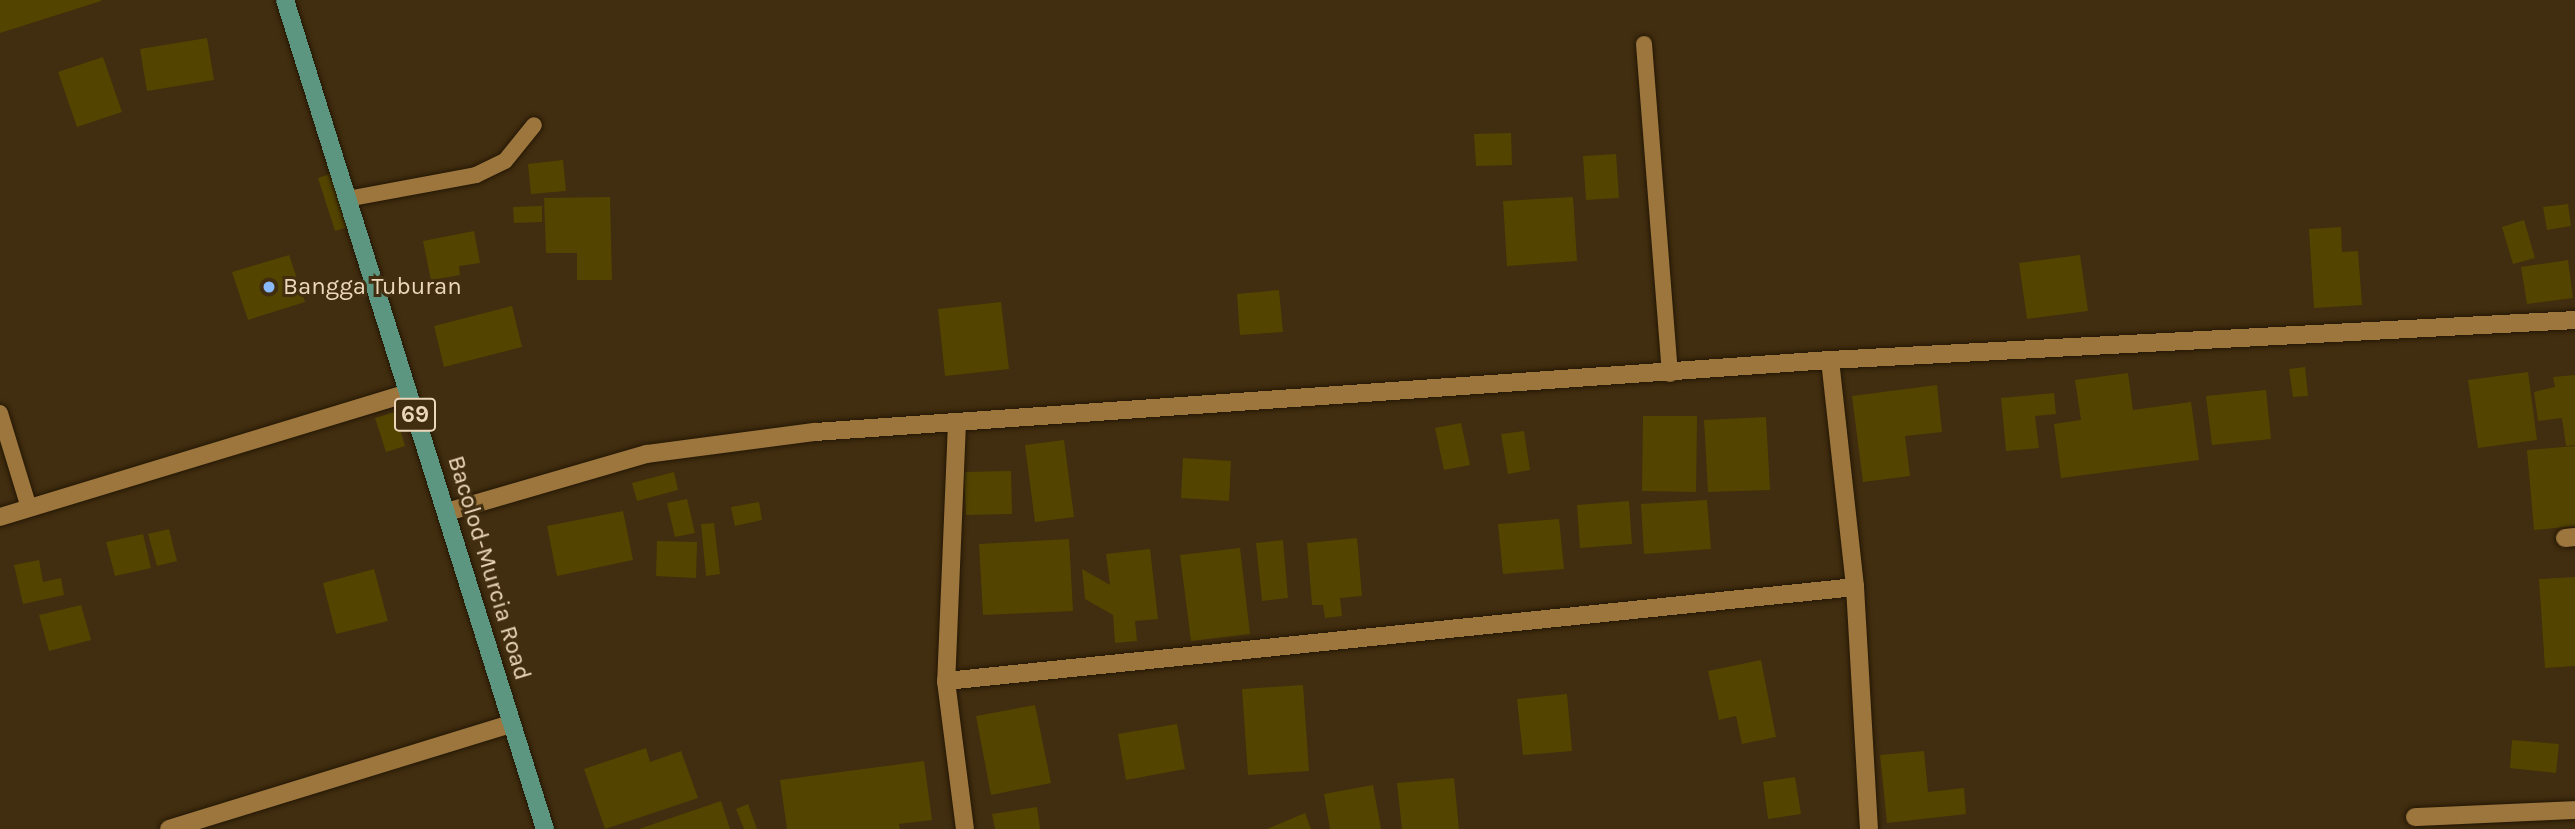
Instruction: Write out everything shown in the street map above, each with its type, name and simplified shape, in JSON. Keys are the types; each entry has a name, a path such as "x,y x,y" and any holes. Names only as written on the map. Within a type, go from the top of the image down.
{"main road":[{"name":"Bacolod-Murcia Road","path":"285,0 545,829"}],"street":[{"path":"447,512 673,449 723,440 1670,374 1830,360 2575,320"},
{"path":"1830,360 1855,587 1869,829"},
{"path":"0,517 408,393"},
{"path":"957,423 946,681 965,829"},
{"path":"946,681 1855,587"},
{"path":"169,829 511,724"},
{"path":"2415,817 2575,810"}],"lane":[{"path":"1644,44 1670,374"},
{"path":"347,199 476,175 505,161 534,125"},
{"path":"0,413 29,508"}],"building":[{"path":"0,0 101,0 101,1 0,33"},
{"path":"207,38 214,80 147,91 140,49"},
{"path":"103,57 122,112 77,127 58,72"},
{"path":"1511,133 1512,165 1476,166 1474,134"},
{"path":"1616,154 1619,198 1586,200 1583,156"},
{"path":"563,160 566,191 531,194 528,164"},
{"path":"333,173 352,226 335,231 318,178"},
{"path":"610,197 612,280 577,280 577,253 546,253 544,198"},
{"path":"1573,197 1577,261 1507,266 1503,201"},
{"path":"2568,204 2571,226 2547,230 2543,207"},
{"path":"542,206 542,222 514,223 513,207"},
{"path":"2524,220 2535,258 2513,264 2502,227"},
{"path":"2341,227 2342,252 2358,251 2362,305 2314,308 2309,229"},
{"path":"474,231 480,263 459,266 460,275 431,280 423,241"},
{"name":"Bangga Tuburan","path":"289,255 305,302 248,320 232,272"},
{"path":"2080,255 2088,311 2027,319 2019,263"},
{"path":"2568,260 2573,298 2527,304 2521,267"},
{"path":"1279,290 1283,332 1240,335 1237,294"},
{"path":"1001,302 1009,369 945,376 938,309"},
{"path":"512,306 522,347 444,367 434,326"},
{"path":"2305,367 2308,396 2293,397 2289,369"},
{"path":"2528,372 2537,440 2478,448 2468,380"},
{"path":"2128,373 2133,410 2191,402 2199,460 2061,478 2054,424 2081,420 2075,380"},
{"path":"2575,375 2575,445 2566,446 2562,418 2538,421 2534,392 2555,387 2553,377"},
{"path":"1937,385 1942,432 1905,436 1910,476 1863,482 1852,396"},
{"path":"2266,390 2271,439 2212,445 2206,396"},
{"path":"2054,393 2056,414 2035,416 2039,448 2006,451 2001,398"},
{"path":"395,412 405,446 386,452 375,418"},
{"path":"1643,416 1697,416 1696,492 1642,491"},
{"path":"1766,417 1770,490 1708,492 1704,420"},
{"path":"1461,423 1470,465 1444,470 1435,428"},
{"path":"1524,431 1530,470 1508,474 1501,434"},
{"path":"1064,440 1074,517 1035,522 1025,445"},
{"path":"2575,446 2575,526 2534,530 2527,450"},
{"path":"1183,458 1231,461 1229,501 1181,498"},
{"path":"1011,471 1012,514 966,515 964,472"},
{"path":"674,472 678,490 637,501 632,483"},
{"path":"687,499 695,533 675,537 667,503"},
{"path":"1707,500 1711,549 1644,554 1641,504"},
{"path":"1629,501 1632,544 1580,548 1577,505"},
{"path":"759,502 762,520 735,526 731,507"},
{"path":"623,511 633,560 557,576 547,526"},
{"path":"1559,519 1564,569 1503,574 1498,524"},
{"path":"714,523 720,574 706,576 701,524"},
{"path":"169,529 177,561 157,566 148,534"},
{"path":"143,534 151,568 115,576 106,542"},
{"path":"1357,538 1362,596 1340,598 1342,616 1325,618 1323,605 1312,605 1307,543"},
{"path":"1069,539 1073,611 983,615 979,544"},
{"path":"1283,540 1288,598 1262,601 1256,543"},
{"path":"657,541 697,542 696,578 656,576"},
{"path":"1240,548 1250,634 1191,641 1180,555"},
{"path":"1150,549 1158,619 1135,621 1137,641 1115,643 1113,615 1085,599 1082,569 1110,585 1106,554"},
{"path":"39,560 43,582 61,578 64,595 23,604 14,565"},
{"path":"374,569 388,621 336,634 323,583"},
{"path":"2575,577 2575,666 2545,668 2539,579"},
{"path":"81,605 91,640 49,651 39,615"},
{"path":"1761,660 1776,737 1742,744 1736,716 1719,720 1708,671"},
{"path":"1303,685 1309,771 1248,775 1242,689"},
{"path":"1567,694 1572,751 1523,755 1517,699"},
{"path":"1035,705 1051,783 991,795 976,716"},
{"path":"1177,724 1185,769 1126,780 1118,734"},
{"path":"2512,740 2559,744 2556,773 2510,768"},
{"path":"646,748 650,762 681,751 698,798 605,829 584,769"},
{"path":"1924,751 1928,792 1964,788 1966,814 1887,823 1880,755"},
{"path":"924,761 932,820 899,824 900,829 787,829 780,780"},
{"path":"1795,777 1801,814 1768,819 1763,782"},
{"path":"1454,778 1459,829 1402,829 1397,783"},
{"path":"1373,785 1381,829 1330,829 1324,794"},
{"path":"721,801 730,829 639,829"},
{"path":"748,804 757,829 744,829 736,809"},
{"path":"1037,807 1040,829 995,829 992,814"},
{"path":"1305,813 1311,829 1267,829"}],"place":[{"name":"Bangga Tuburan","path":"269,287"}]}
